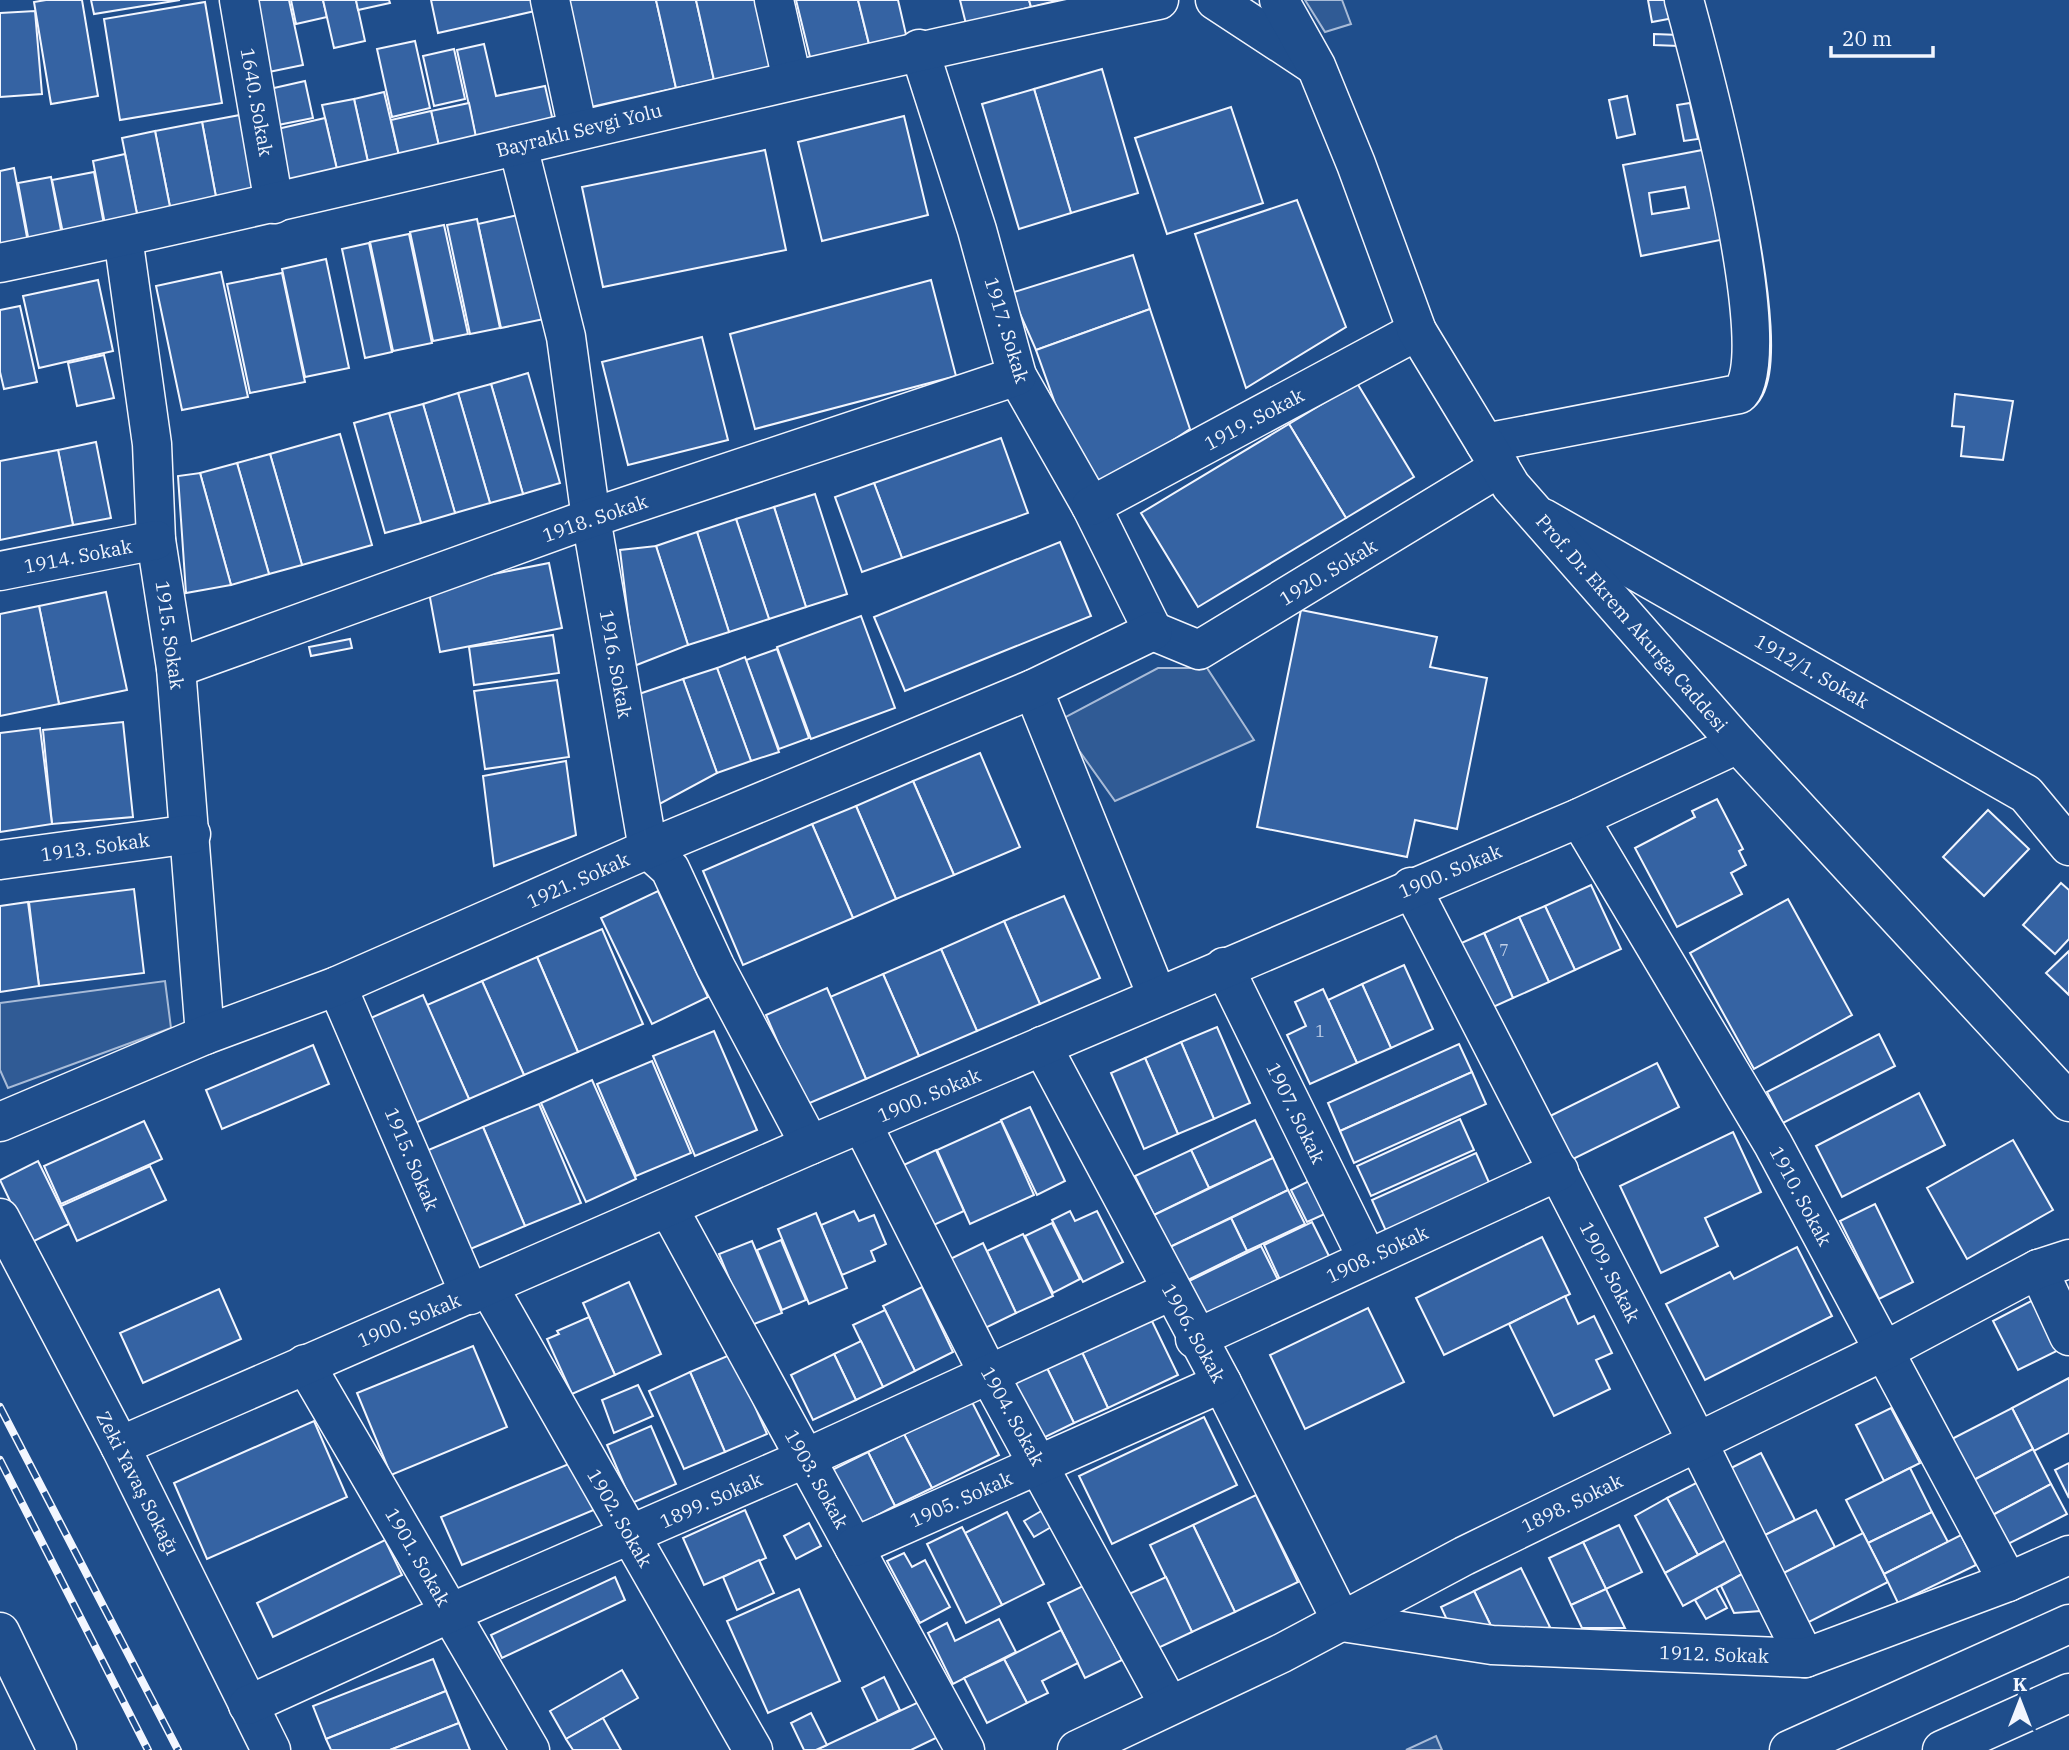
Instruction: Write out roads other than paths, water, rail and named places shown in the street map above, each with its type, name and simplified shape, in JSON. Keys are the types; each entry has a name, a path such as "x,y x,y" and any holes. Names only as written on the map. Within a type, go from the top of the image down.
{"street":[{"name":"1640. Sokak","path":"239,0 274,204"},
{"path":"550,0 578,130"},
{"path":"774,0 792,80"},
{"name":"Bayraklı Sevgi Yolu","path":"0,263 274,204 919,49 1159,0"},
{"path":"1215,0 1316,66"},
{"name":"Prof. Dr. Ekrem Akurga Caddesi","path":"1279,0 1316,66 1356,164 1417,331 1511,486 1738,744 2069,1102"},
{"path":"1492,455 1739,394 1746,389 1751,373 1751,308 1714,113 1684,0"},
{"name":"1917. Sokak","path":"919,49 977,230 1017,376 1091,506 1153,631"},
{"name":"1916. Sokak","path":"518,146 566,337 591,518 648,849"},
{"name":"1915. Sokak","path":"122,237 152,444 156,540 176,668 205,1035"},
{"name":"1919. Sokak","path":"1091,506 1417,331"},
{"name":"1918. Sokak","path":"176,668 591,518 1017,376"},
{"name":"1920. Sokak","path":"1153,631 1199,650 1492,455"},
{"name":"1912/1. Sokak","path":"1538,515 2026,794 2069,846"},
{"name":"1914. Sokak","path":"0,571 156,540"},
{"name":"1921. Sokak","path":"0,1122 205,1035 337,986 648,849 1033,689 1153,631"},
{"path":"1033,689 1157,996"},
{"name":"1900. Sokak","path":"120,1446 669,1209 810,1145 1411,887 1580,818 1738,744"},
{"name":"1910. Sokak","path":"1580,818 1773,1144 2008,1583"},
{"name":"1913. Sokak","path":"0,860 191,834"},
{"path":"648,849 670,869 715,966 810,1145"},
{"name":"1909. Sokak","path":"1411,887 1697,1441 1805,1658"},
{"name":"1907. Sokak","path":"1224,967 1367,1258"},
{"name":"1915. Sokak","path":"337,986 479,1290"},
{"name":"1906. Sokak","path":"1042,1046 1195,1339 1222,1383 1342,1622"},
{"name":"1904. Sokak","path":"862,1124 988,1373 1169,1704"},
{"name":"1908. Sokak","path":"1195,1339 1559,1171"},
{"name":"1903. Sokak","path":"669,1209 965,1750"},
{"name":"Zeki Yavaş Sokağı","path":"0,1218 120,1446 271,1750"},
{"path":"2053,1264 2069,1336"},
{"name":"1898. Sokak","path":"1077,1750 1342,1622 1464,1556 1884,1351 2053,1264"},
{"name":"1902. Sokak","path":"479,1290 630,1535 753,1750"},
{"name":"1899. Sokak","path":"248,1705 450,1613 806,1458 1171,1291"},
{"name":"1901. Sokak","path":"305,1364 530,1750"},
{"name":"1905. Sokak","path":"854,1547 1222,1383"},
{"name":"1912. Sokak","path":"1342,1622 1492,1645 1805,1658 2008,1583 2069,1555"},
{"path":"1789,1750 2069,1624"},
{"path":"2,1643 57,1750"},
{"path":"1942,1750 2069,1693"}],"railway":[{"path":"0,1407 178,1750"},
{"path":"0,1460 148,1750"}]}
